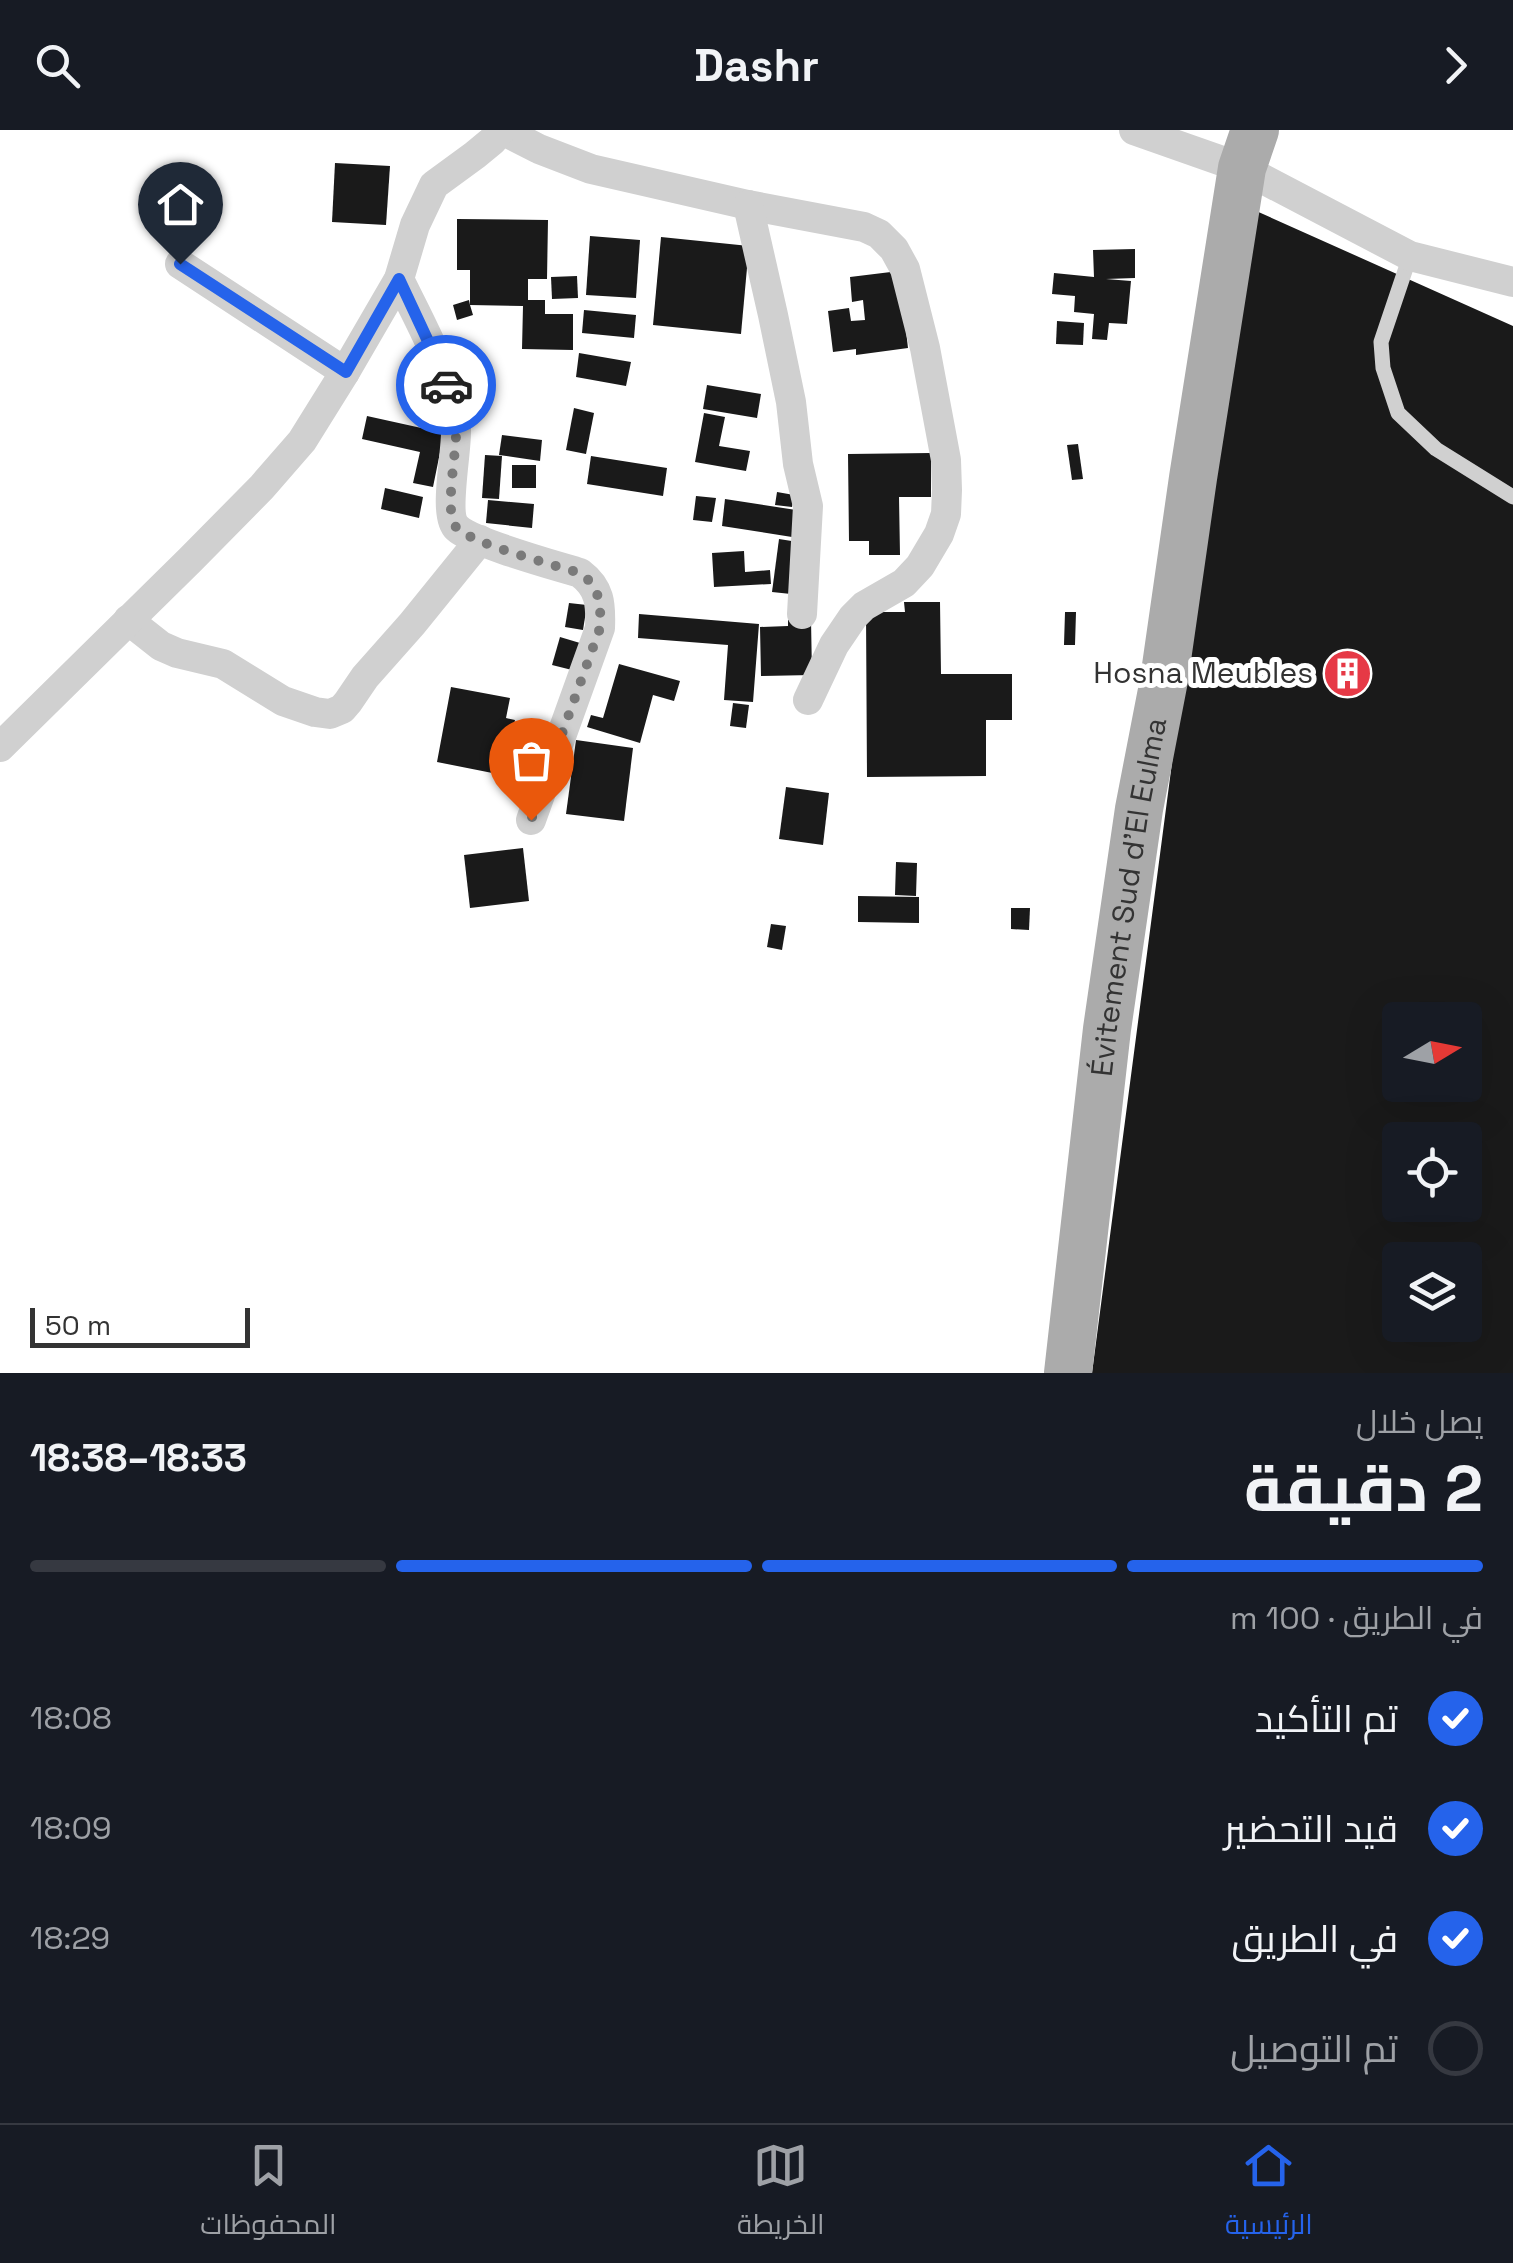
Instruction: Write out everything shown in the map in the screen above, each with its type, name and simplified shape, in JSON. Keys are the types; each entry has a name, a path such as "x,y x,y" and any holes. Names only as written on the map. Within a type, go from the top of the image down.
{"main road":[{"name":"Évitement Sud d'El Eulma","path":"1068,1373 1107,1029 1139,808 1164,680 1248,149"}],"street":[{"path":"0,747 190,560 302,441 399,279 415,225 434,185 501,130 591,168 748,205 864,227 880,234 905,269 926,348 946,460 946,514 920,566 904,583 864,606 853,617 834,645 808,700"},
{"path":"1134,130 1248,149 1410,256 1513,282"},
{"path":"748,205 774,314 808,506 802,614"},
{"path":"180,264 346,372"},
{"path":"399,279 448,389 456,426 450,493 452,522 458,530 480,540 580,573 592,582 601,606 600,628 531,820"},
{"path":"128,620 176,653 223,664 283,701 330,714 342,709 480,540"}],"lane":[{"path":"1410,256 1381,342 1382,368 1398,414 1436,449 1513,498"}],"building":[{"path":"335,163 390,166 386,225 332,222"},
{"name":"Hosna Meubles","path":"1245,206 1513,326 1513,1373 1092,1373"},
{"path":"457,219 548,220 547,279 528,279 528,300 545,300 545,314 573,314 573,350 522,349 523,306 470,305 470,270 457,270"},
{"path":"590,236 640,240 636,298 586,295"},
{"path":"661,237 749,246 741,334 653,325"},
{"path":"1135,249 1135,278 1106,279 1131,281 1127,324 1109,323 1107,340 1092,339 1094,314 1074,312 1075,296 1052,294 1054,273 1094,277 1093,250"},
{"path":"899,271 908,348 856,355 856,349 833,352 828,311 849,308 851,321 865,320 863,300 852,302 850,277"},
{"path":"577,276 578,298 552,299 551,277"},
{"path":"469,300 473,315 457,320 453,305"},
{"path":"584,310 636,315 634,338 582,333"},
{"path":"1057,321 1084,323 1083,345 1056,344"},
{"path":"579,353 631,362 626,386 576,377"},
{"path":"707,385 761,394 757,418 703,409"},
{"path":"574,408 594,413 586,454 566,450"},
{"path":"704,413 725,417 719,446 750,451 746,471 695,462"},
{"path":"367,416 444,433 433,487 413,483 420,452 362,439"},
{"path":"502,435 542,440 540,461 499,455"},
{"path":"1078,444 1083,479 1072,480 1067,445"},
{"path":"931,453 931,497 899,497 900,555 869,555 869,541 849,541 848,454"},
{"path":"485,455 502,456 499,499 482,498"},
{"path":"591,456 667,468 663,496 587,484"},
{"path":"512,465 536,465 536,488 512,488"},
{"path":"385,488 423,497 419,518 381,509"},
{"path":"777,492 794,495 792,507 775,505"},
{"path":"696,496 716,498 712,522 693,520"},
{"path":"725,499 796,510 792,537 722,526"},
{"path":"488,500 534,504 532,528 486,523"},
{"path":"779,539 798,542 791,594 772,592"},
{"path":"744,551 745,572 770,570 771,584 714,587 712,553"},
{"path":"904,602 940,602 941,674 1012,674 1012,720 986,720 986,776 867,777 866,612 905,612"},
{"path":"569,603 587,605 583,630 565,627"},
{"path":"1065,612 1076,612 1075,645 1064,645"},
{"path":"639,614 759,624 753,702 724,700 728,645 638,638"},
{"path":"811,619 812,675 761,676 760,627 788,626 788,620"},
{"path":"560,637 580,643 572,670 552,665"},
{"path":"619,664 680,681 674,701 653,695 640,743 587,727 591,715 603,718"},
{"path":"451,687 510,698 506,718 515,720 508,753 522,756 517,778 437,762"},
{"path":"733,703 749,705 746,728 730,726"},
{"path":"576,740 633,748 624,821 566,814"},
{"path":"786,787 829,793 823,845 779,839"},
{"path":"523,848 529,901 470,908 464,855"},
{"path":"896,862 917,863 916,896 895,895"},
{"path":"858,896 919,897 919,923 858,922"},
{"path":"1011,908 1030,908 1029,930 1011,929"},
{"path":"771,924 786,926 782,950 767,947"}],"way so far":[{"path":"446,385 456,426 450,493 452,522 458,530 480,540 580,573 592,582 601,606 600,628 531,820"}],"place":[{"name":"Hosna Meubles","path":"1348,673"}],"route":[{"path":"180,264 346,372 399,279 446,385"}]}
